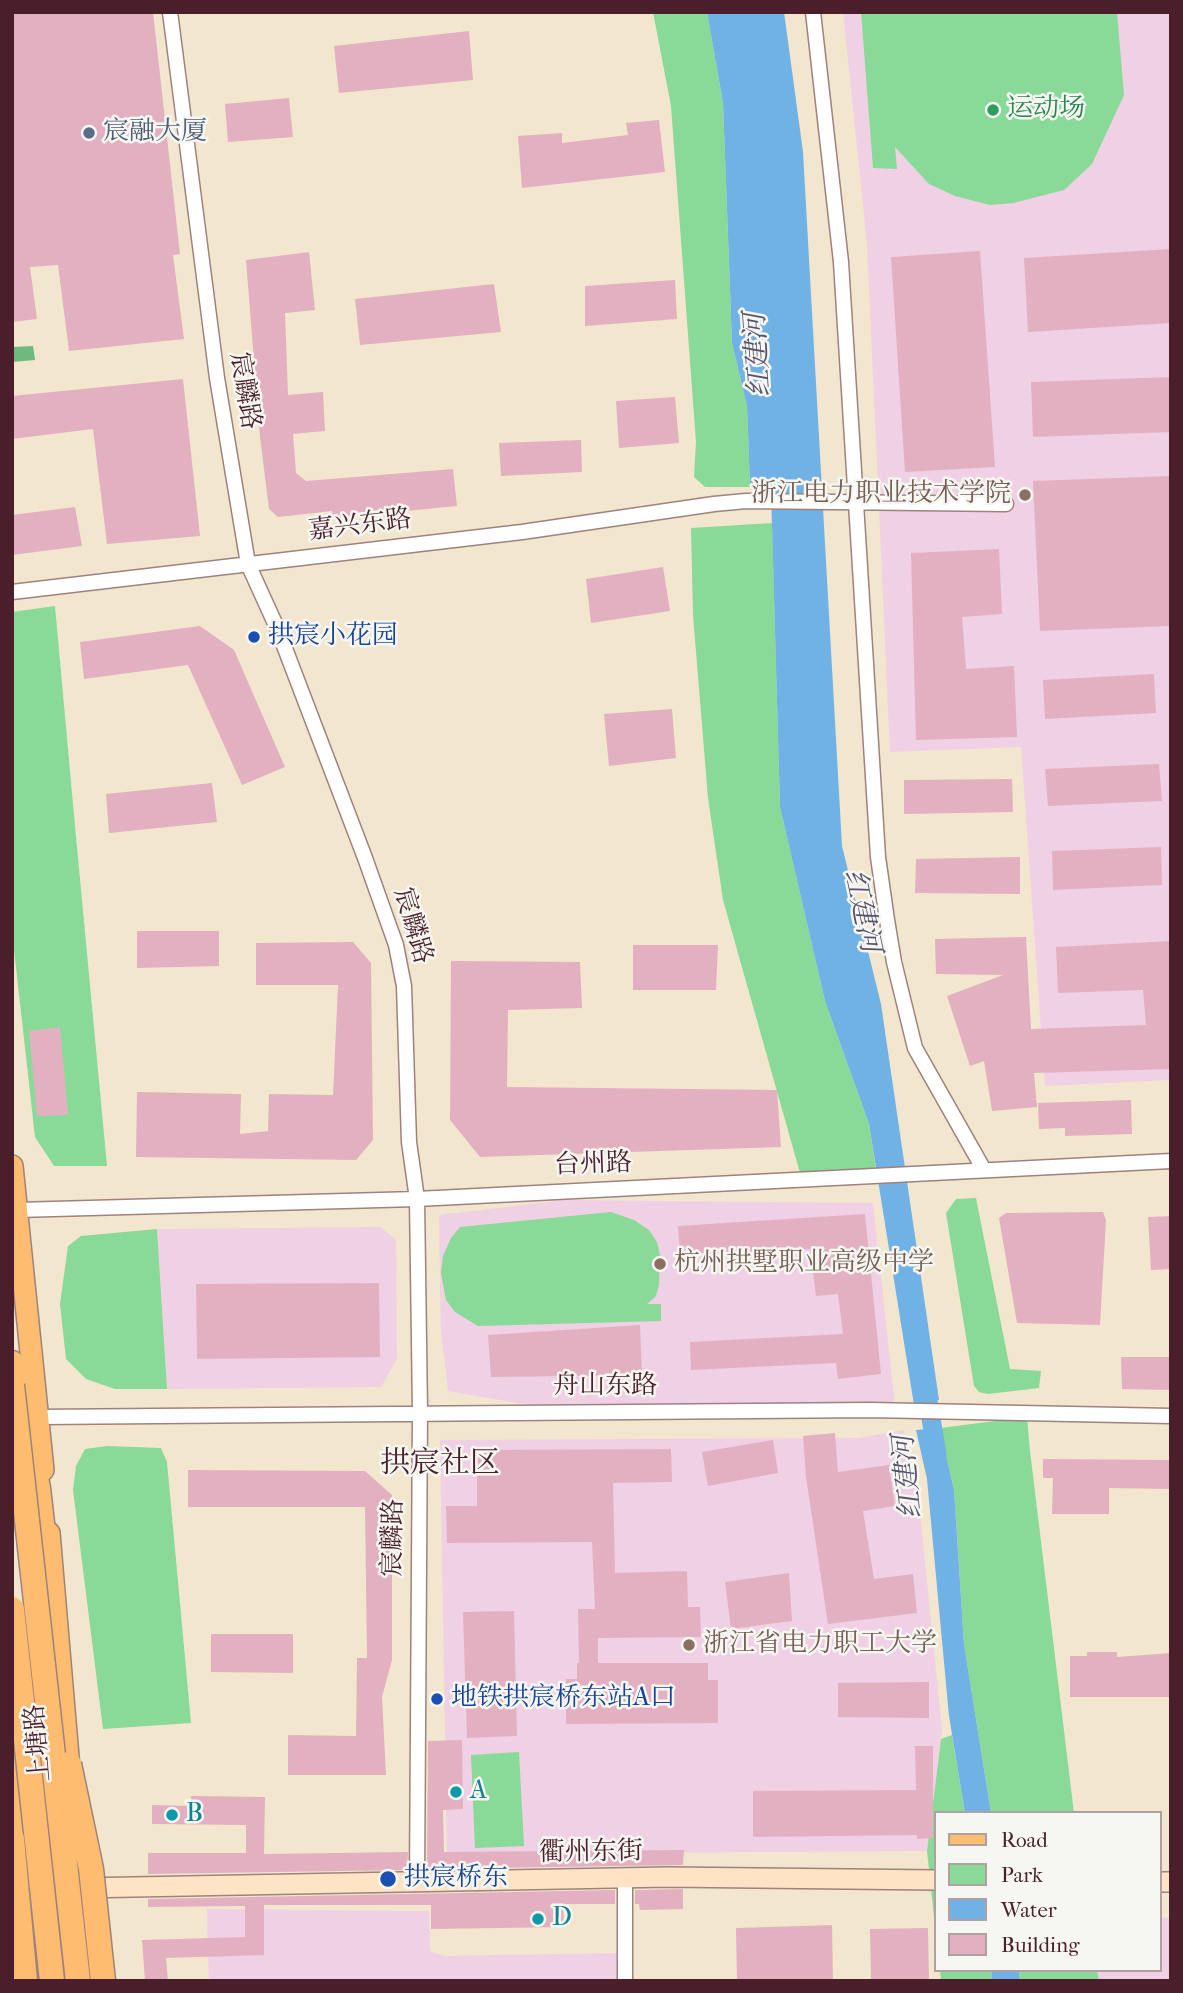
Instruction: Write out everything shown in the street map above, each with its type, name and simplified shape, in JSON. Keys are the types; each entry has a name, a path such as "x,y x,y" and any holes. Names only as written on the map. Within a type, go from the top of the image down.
{"highway":[{"path":"12,1363 38,1488 71,1779 91,1869 103,1981"},
{"path":"12,1385 78,1981"},
{"path":"12,1609 52,1981"},
{"path":"12,1839 25,1981"}],"main road":[{"name":"上塘路","path":"12,1166 39,1417 89,1981"},
{"name":"上塘路","path":"12,1748 20,1891 37,1981"}],"street":[{"name":"宸麟路","path":"170,12 217,378 248,564 278,630 396,945 404,986 409,1142 417,1199 420,1412 417,1882"},
{"path":"813,12 841,262 878,858 894,962 915,1048 984,1170"},
{"name":"嘉兴东路","path":"12,592 522,532 746,501 856,505 1006,504"},
{"name":"台州路","path":"17,1210 417,1199 1171,1161"},
{"name":"舟山东路","path":"39,1417 870,1410 1171,1416"},
{"path":"625,1879 625,1981"},
{"name":"衢州东街","path":"79,1888 625,1879 934,1880"},
{"path":"20,1891 79,1888"}],"shaded area":[{"name":"浙江电力职业技术学院","path":"843,12 1171,12 1171,1089 1169,1080 1045,1086 1021,747 890,752 867,244"},
{"name":"杭州拱墅职业高级中学","path":"564,1200 873,1203 895,1407 581,1414 448,1391 441,1331 439,1215"},
{"path":"381,1227 396,1240 397,1359 381,1387 167,1389 157,1229"},
{"name":"浙江省电力职工大学","path":"904,1430 917,1482 942,1729 927,1851 447,1854 440,1440 859,1438"},
{"path":"207,1909 429,1911 430,1951 444,1956 618,1953 618,1981 209,1981"},
{"path":"1162,1917 1171,1918 1171,1981 1099,1981 1097,1972 1162,1972"}],"green space":[{"path":"653,12 707,12 723,103 732,343 747,406 750,487 705,487 694,477 696,442 671,106"},
{"name":"运动场","path":"861,12 1117,12 1124,95 1092,164 1064,190 1013,203 990,205 955,196 929,184 895,147 897,169 873,168"},
{"path":"33,346 35,360 12,362 12,347"},
{"path":"772,523 780,807 825,1001 869,1124 877,1176 802,1180 723,900 708,798 693,615 691,528"},
{"path":"55,606 107,1166 54,1166 35,1137 12,932 12,612"},
{"path":"976,1198 1010,1369 1041,1371 1039,1388 988,1394 979,1392 974,1386 946,1213 956,1199"},
{"path":"611,1212 634,1220 649,1230 657,1242 660,1255 659,1285 656,1296 647,1304 661,1304 661,1321 478,1326 455,1312 446,1300 441,1273 443,1256 451,1238 460,1227"},
{"path":"157,1229 167,1389 115,1389 86,1379 66,1359 60,1304 68,1246 81,1236"},
{"path":"1027,1417 1074,1811 991,1811 964,1644 954,1490 940,1428"},
{"path":"107,1446 161,1448 167,1462 191,1723 103,1729 73,1490 76,1466 85,1449"},
{"path":"952,1735 965,1811 934,1811 934,1917 927,1851 941,1739"},
{"path":"519,1752 524,1846 475,1848 471,1755"},
{"path":"940,1972 991,1972 992,1981 941,1981"},
{"path":"1019,1972 1097,1972 1099,1981 1020,1981"}],"water":[{"path":"707,12 784,12 803,152 842,846 881,1004 939,1400 914,1405 869,1124 825,1001 780,807 771,492 750,487 747,406 732,343 723,103"},
{"path":"940,1428 954,1490 964,1644 991,1811 965,1811 949,1716 927,1479 916,1430"},
{"path":"991,1972 1019,1972 1020,1981 992,1981"}],"building":[{"name":"宸融大厦","path":"12,12 153,12 180,254 173,255 184,339 69,351 58,265 30,267 37,319 12,322"},
{"path":"469,31 473,80 339,93 334,46"},
{"path":"289,98 293,137 228,142 225,104"},
{"path":"659,120 665,172 522,188 518,136 562,133 562,143 628,135 626,123"},
{"path":"1171,249 1171,323 1028,332 1024,258"},
{"path":"980,251 995,467 905,472 891,257"},
{"path":"309,252 315,310 285,313 288,395 323,392 325,431 293,434 296,473 306,481 453,469 457,506 333,518 332,511 278,517 269,509 260,437 246,260"},
{"path":"675,280 677,319 585,326 585,286"},
{"path":"494,284 501,332 360,345 355,299"},
{"path":"1171,377 1171,432 1033,437 1031,382"},
{"path":"183,379 200,536 107,544 93,429 12,439 12,396"},
{"path":"675,397 679,443 619,448 616,401"},
{"path":"581,440 582,472 501,476 499,443"},
{"path":"1171,476 1171,626 1040,631 1033,481"},
{"path":"75,507 82,546 12,555 12,515"},
{"path":"999,549 1002,614 962,617 966,669 1014,666 1017,737 916,740 911,553"},
{"path":"663,567 670,611 591,623 586,579"},
{"path":"200,626 234,650 285,767 242,785 188,665 84,679 80,642"},
{"path":"1154,674 1156,713 1045,719 1043,680"},
{"path":"672,709 676,758 609,766 604,714"},
{"path":"1159,764 1162,801 1048,806 1045,769"},
{"path":"1012,779 1013,812 904,814 904,780"},
{"path":"212,783 217,822 109,833 106,794"},
{"path":"1161,847 1162,885 1053,890 1052,851"},
{"path":"1020,857 1020,894 915,893 916,859"},
{"path":"137,931 219,931 219,966 137,968"},
{"path":"1026,937 1031,1029 1146,1025 1143,990 1058,993 1056,947 1171,941 1171,1069 1034,1073 1037,1107 992,1111 984,1061 970,1066 947,996 1003,975 936,974 935,939"},
{"path":"353,942 371,963 373,1140 356,1160 136,1157 137,1092 241,1094 240,1134 268,1131 269,1094 333,1095 338,985 256,985 256,943"},
{"path":"633,945 718,945 716,990 633,990"},
{"path":"451,961 580,962 582,1008 508,1010 507,1087 777,1090 781,1147 480,1157 450,1120"},
{"path":"60,1027 68,1115 37,1116 29,1031"},
{"path":"1131,1100 1132,1134 1065,1136 1065,1128 1039,1129 1038,1103"},
{"path":"1103,1212 1106,1220 1100,1325 1017,1323 999,1218 1006,1213"},
{"path":"865,1214 881,1374 838,1379 836,1363 691,1370 690,1342 843,1334 838,1294 816,1296 810,1249 680,1255 678,1226"},
{"path":"1171,1216 1171,1269 1151,1270 1148,1217"},
{"path":"379,1283 380,1357 197,1359 196,1284"},
{"path":"640,1325 642,1375 491,1377 488,1335"},
{"path":"1121,1357 1171,1357 1171,1390 1122,1389"},
{"path":"835,1433 838,1472 889,1465 895,1506 863,1511 874,1579 913,1574 917,1613 828,1624 806,1477 803,1436"},
{"path":"773,1440 778,1473 708,1486 702,1452"},
{"path":"671,1449 672,1482 613,1483 615,1573 687,1571 688,1607 700,1607 701,1637 598,1638 598,1663 708,1663 708,1680 718,1680 718,1723 566,1724 566,1679 577,1679 579,1663 578,1609 595,1609 592,1542 447,1543 446,1506 477,1506 477,1450"},
{"path":"1043,1459 1170,1460 1171,1489 1109,1488 1109,1514 1052,1514 1053,1478 1043,1478"},
{"path":"188,1470 365,1471 392,1495 392,1660 382,1697 386,1775 288,1775 288,1735 356,1736 357,1658 367,1658 365,1507 188,1507"},
{"path":"789,1573 792,1621 731,1629 725,1582"},
{"path":"514,1611 517,1736 467,1738 463,1612"},
{"path":"211,1634 293,1634 293,1673 211,1672"},
{"path":"1087,1652 1117,1652 1117,1657 1171,1653 1171,1697 1070,1697 1070,1656 1087,1656"},
{"path":"929,1682 929,1718 838,1717 838,1683"},
{"path":"462,1740 463,1809 443,1810 444,1852 684,1850 683,1865 427,1869 428,1741"},
{"path":"915,1746 933,1746 933,1838 917,1839 917,1835 753,1837 753,1791 916,1790"},
{"path":"191,1796 265,1797 264,1854 408,1852 407,1870 148,1874 148,1853 246,1853 246,1825 152,1824 152,1805 192,1806"},
{"path":"683,1889 683,1909 640,1910 639,1904 635,1904 635,1890"},
{"path":"615,1890 615,1904 563,1904 564,1927 431,1929 431,1905 264,1905 264,1955 166,1958 168,1981 145,1981 142,1940 245,1937 245,1906 148,1907 148,1899"},
{"path":"832,1925 833,1981 737,1981 736,1928"},
{"path":"928,1928 929,1981 871,1981 870,1929"}],"waterway":[{"name":"红建河","path":"924,1377 937,1454"}],"place":[{"name":"运动场","path":"993,110"},
{"name":"宸融大厦","path":"89,133"},
{"name":"浙江电力职业技术学院","path":"1025,495"},
{"name":"拱宸小花园","path":"254,637"},
{"name":"杭州拱墅职业高级中学","path":"660,1264"},
{"name":"浙江省电力职工大学","path":"689,1645"},
{"name":"地铁拱宸桥东站A口","path":"437,1699"},
{"name":"A","path":"456,1792"},
{"name":"B","path":"172,1815"},
{"name":"拱宸桥东","path":"388,1879"},
{"name":"D","path":"538,1919"}],"district":[{"name":"拱宸社区","path":"440,1465"}]}
